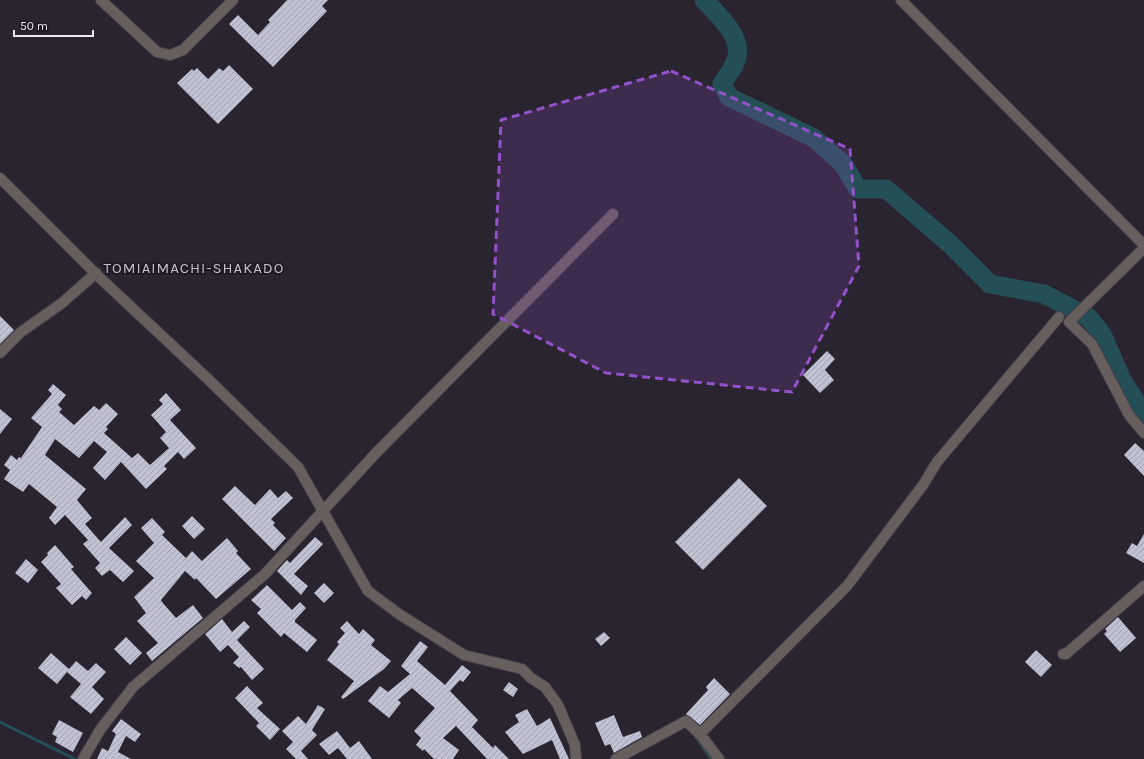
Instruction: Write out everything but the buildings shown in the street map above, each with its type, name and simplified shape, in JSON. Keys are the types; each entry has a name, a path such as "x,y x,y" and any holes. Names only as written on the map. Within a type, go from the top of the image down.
{"street":[{"path":"101,0 157,52 170,55 183,50 232,0"},
{"path":"901,0 1144,245"},
{"path":"0,178 96,273 210,380 298,467 368,590 386,605 440,642 464,655 522,669 545,687 561,712 575,745 576,759"},
{"path":"83,759 100,730 133,687 265,574 376,453 613,214"},
{"path":"1144,248 1069,322 1092,344 1129,415 1144,434"},
{"path":"0,353 21,332 62,302 96,273"},
{"path":"700,734 847,586 923,485 937,462 1059,317"},
{"path":"1063,654 1066,654 1144,586"},
{"path":"616,759 653,745 686,722 700,734 719,759"}],"highlighted area":[{"path":"671,71 850,149 859,266 792,392 606,373 493,314 501,120"}],"waterway":[{"path":"704,0 729,28 737,45 735,63 722,84 729,97 814,138 843,164 858,189 886,189 950,244 990,284 1044,294 1088,317 1102,334 1121,378 1144,415"},
{"path":"0,722 75,759"},
{"path":"693,733 711,759"}],"district":[{"name":"TOMIAIMACHI-SHAKADO","path":"194,268"}]}
